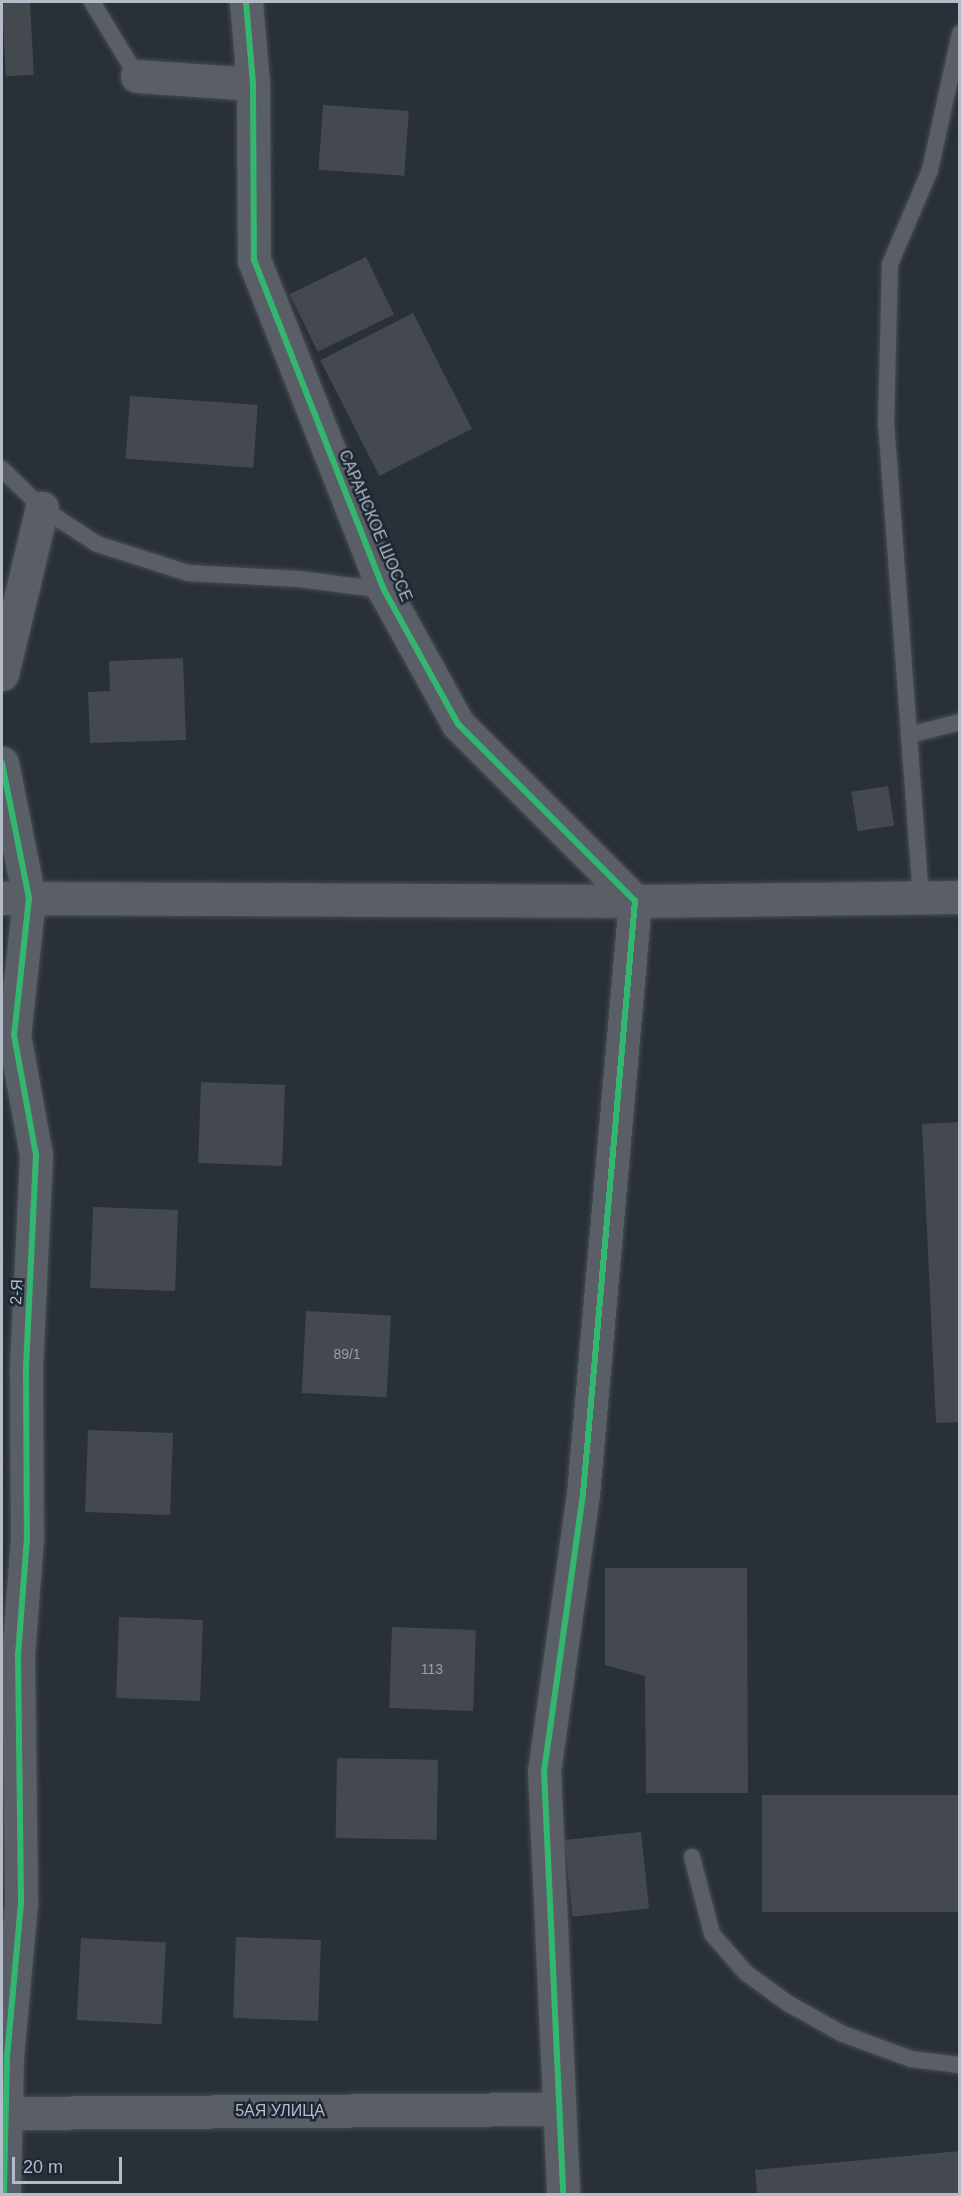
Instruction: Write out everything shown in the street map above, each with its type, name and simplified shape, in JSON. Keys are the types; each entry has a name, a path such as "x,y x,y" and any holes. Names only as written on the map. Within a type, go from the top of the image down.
{"street":[{"name":"САРАНСКОЕ ШОССЕ","path":"246,2 253,84 254,260 384,590 458,724 635,901"},
{"path":"137,76 253,84"},
{"path":"2,674 14,569 42,508"},
{"name":"2-Я","path":"2,763 15,898 14,1035 36,1155 26,1368 27,1538 18,1655 21,1903 4,2112 4,2194"},
{"path":"15,898 635,901 960,897"},
{"path":"563,2194 544,1770 583,1494 635,901"},
{"name":"5АЯ УЛИЦА","path":"4,2112 560,2109"}],"lane":[{"path":"92,2 137,76"},
{"path":"921,898 886,426 890,264 930,170 960,33"},
{"path":"2,469 42,508 97,544 188,573 299,579 384,590"},
{"path":"909,735 960,722"},
{"path":"692,1857 712,1934 746,1973 789,2004 843,2034 911,2059 960,2065"}],"building":[{"path":"30,2 34,75 6,76 2,3"},
{"path":"323,105 409,111 404,176 318,170"},
{"path":"366,257 394,315 318,352 290,294"},
{"path":"413,313 472,429 379,476 320,360"},
{"path":"130,396 258,405 253,468 126,459"},
{"path":"183,658 186,740 90,743 88,692 110,691 109,661"},
{"path":"888,786 894,826 858,831 851,792"},
{"path":"201,1082 285,1085 282,1166 198,1163"},
{"path":"960,1122 960,1422 936,1423 922,1124"},
{"path":"93,1207 178,1210 175,1291 90,1288"},
{"path":"306,1311 391,1315 387,1397 302,1393"},
{"path":"88,1430 173,1433 170,1515 85,1512"},
{"path":"605,1568 747,1568 748,1793 646,1793 645,1676 605,1665"},
{"path":"119,1617 203,1620 200,1701 116,1698"},
{"path":"392,1627 476,1630 473,1711 389,1708"},
{"path":"337,1758 438,1760 437,1840 336,1838"},
{"path":"762,1795 959,1795 959,1912 762,1912"},
{"path":"641,1832 649,1909 572,1917 564,1840"},
{"path":"236,1937 321,1940 318,2021 233,2018"},
{"path":"81,1938 166,1942 162,2024 77,2020"},
{"path":"960,2151 960,2194 757,2194 755,2170"}],"cycle path":[{"path":"246,2 253,84 254,260 384,590 458,724 635,901 583,1494 544,1770 563,2194"},
{"path":"2,763 29,898 14,1035 36,1155 26,1368 27,1538 18,1655 21,1903 7,2057 4,2194"}]}
